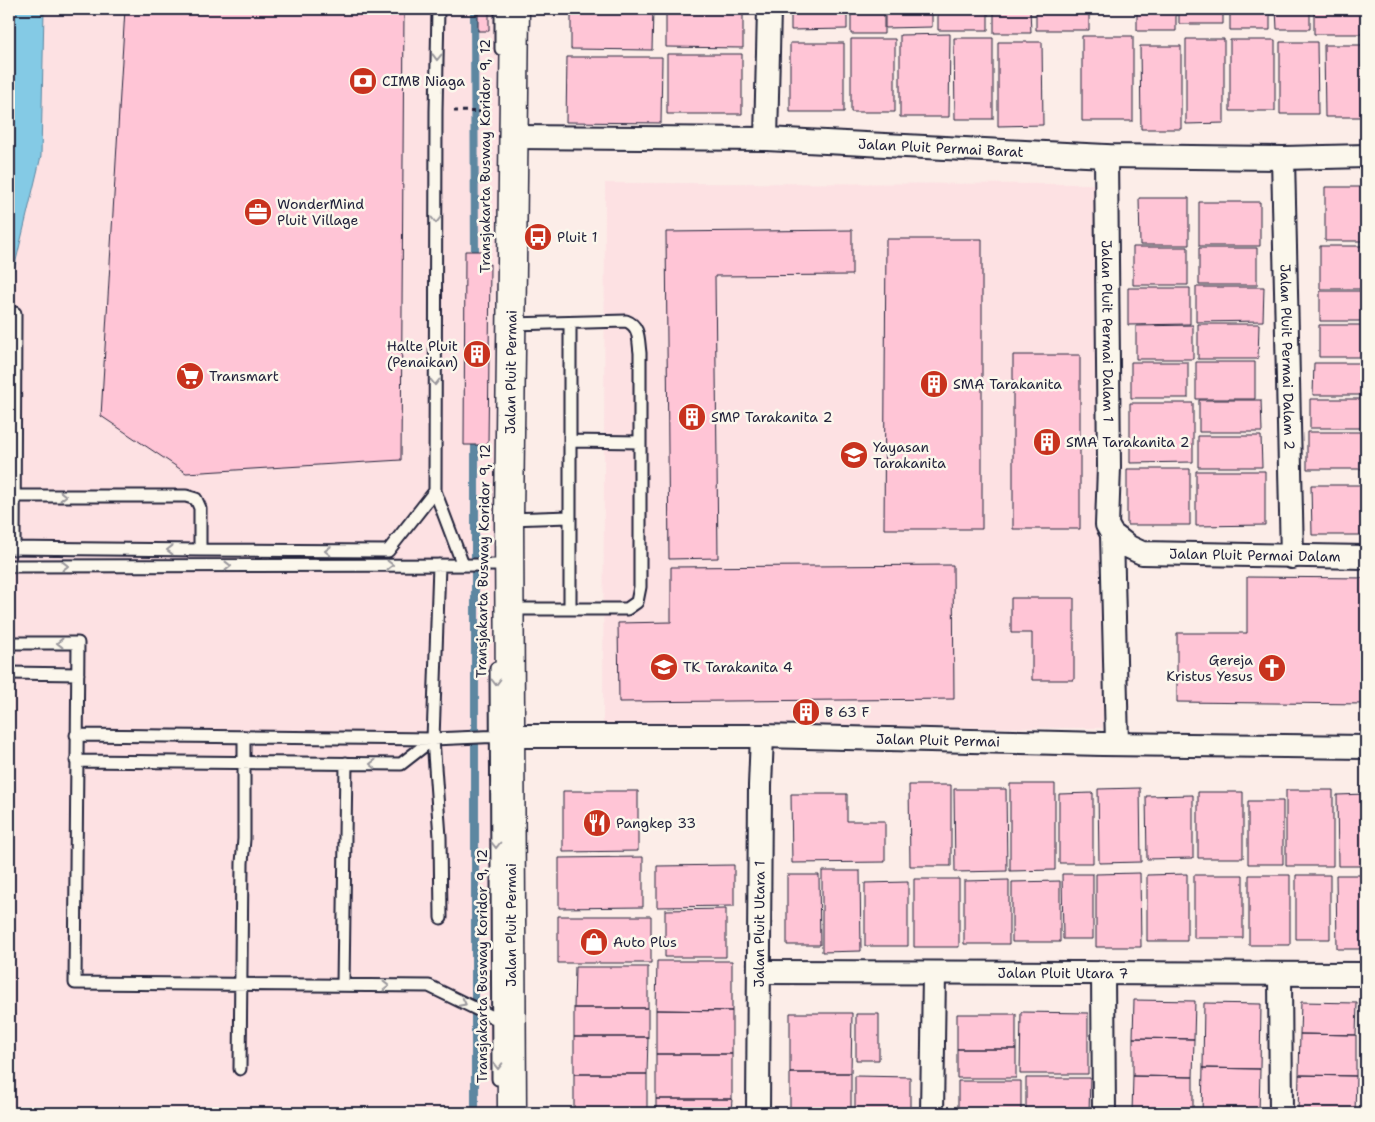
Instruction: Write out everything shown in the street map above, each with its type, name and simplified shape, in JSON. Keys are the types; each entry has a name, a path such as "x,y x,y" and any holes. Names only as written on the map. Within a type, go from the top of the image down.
{"street":[{"name":"Jalan Pluit Permai","path":"505,1104 497,736 509,609 497,565 503,527 511,324 514,9"},
{"path":"766,140 769,9"},
{"name":"Jalan Pluit Permai Barat","path":"513,137 766,140 1106,156 1283,158 1366,156"},
{"name":"Jalan Pluit Permai Dalam 1","path":"1106,156 1109,457 1107,525 1112,534 1117,744"},
{"name":"Jalan Pluit Permai Dalam 2","path":"1283,158 1292,557"},
{"name":"Jalan Pluit Permai Dalam","path":"1112,534 1129,547 1142,553 1366,557"},
{"name":"Jalan Pluit Permai","path":"497,736 762,736 1117,744 1366,747"},
{"name":"Jalan Pluit Utara 1","path":"758,1113 762,736"},
{"name":"Jalan Pluit Utara 7","path":"759,972 1366,974"},
{"path":"1103,972 1104,1113"},
{"path":"932,1113 934,974"},
{"path":"1280,974 1280,1113"}],"lane":[{"path":"438,9 435,491 465,565"},
{"name":"Transjakarta Busway Koridor 9, 12","path":"501,9 501,65"},
{"path":"15,313 14,496 11,548 388,552 435,491"},
{"path":"509,609 627,609 637,602 640,587 640,352 637,329 632,324 626,322 511,324"},
{"path":"570,324 570,609"},
{"name":"Transjakarta Busway Koridor 9, 12","path":"499,369 500,470 503,527"},
{"path":"570,441 640,442"},
{"path":"14,496 186,496 196,499 200,508 200,550"},
{"path":"503,527 569,517"},
{"path":"439,565 433,739 440,837 441,918"},
{"path":"13,566 497,565"},
{"path":"10,643 78,643 75,983 429,986 504,1023"},
{"name":"Transjakarta Busway Koridor 9, 12","path":"496,660 497,736"},
{"path":"10,673 78,674"},
{"name":"Jalan Pluit Permai","path":"76,735 433,739 497,736"},
{"path":"240,1069 244,737"},
{"path":"76,760 401,764 433,739"},
{"path":"343,985 346,763"}],"path":[{"path":"469,111 484,112"}],"shaded area":[{"path":"9,9 522,9 510,1113 9,1113"},
{"name":"Yayasan Tarakanita","path":"605,183 1105,184 1103,728 603,726"}],"water":[{"path":"9,9 44,9 41,156 9,290"}],"building":[{"name":"WonderMind Pluit Village","path":"125,9 404,9 401,460 186,473 101,416"},
{"path":"478,9 489,9 489,31 478,31"},
{"path":"571,9 653,9 652,50 571,49"},
{"path":"666,9 743,9 743,48 666,47"},
{"path":"791,9 847,9 847,29 791,30"},
{"path":"851,9 884,9 884,34 851,34"},
{"path":"885,9 932,9 932,27 885,28"},
{"path":"938,9 988,9 988,30 938,30"},
{"path":"994,9 1030,9 1031,33 994,33"},
{"path":"1036,9 1089,9 1089,30 1036,30"},
{"path":"1137,9 1176,9 1176,31 1137,31"},
{"path":"1179,9 1223,9 1223,24 1179,24"},
{"path":"1230,9 1270,9 1270,30 1230,30"},
{"path":"1276,9 1310,9 1310,29 1277,29"},
{"path":"1314,9 1366,9 1366,34 1314,34"},
{"path":"950,34 949,117 900,117 900,35"},
{"path":"1082,36 1133,36 1133,121 1082,121"},
{"path":"954,38 993,38 993,119 955,119"},
{"path":"851,39 895,39 895,112 851,112"},
{"path":"1186,39 1224,39 1224,123 1186,124"},
{"path":"1230,40 1275,40 1275,111 1230,111"},
{"path":"998,42 1042,42 1043,125 998,126"},
{"path":"1280,42 1317,42 1318,114 1280,114"},
{"path":"790,43 844,43 844,112 790,112"},
{"path":"1324,45 1366,45 1366,117 1325,117"},
{"path":"1140,46 1181,46 1181,129 1141,129"},
{"path":"667,54 742,54 742,114 667,114"},
{"path":"567,57 662,57 661,123 566,122"},
{"path":"1325,187 1366,187 1366,241 1325,241"},
{"path":"1139,198 1189,198 1189,245 1140,245"},
{"path":"1199,202 1260,202 1260,246 1199,246"},
{"name":"SMP Tarakanita 2","path":"852,230 852,275 715,276 718,558 669,559 666,232"},
{"name":"SMA Tarakanita","path":"886,239 982,239 982,529 884,529"},
{"path":"1320,246 1366,246 1366,289 1320,289"},
{"path":"1133,247 1188,247 1188,285 1133,285"},
{"path":"1199,248 1257,248 1257,285 1199,285"},
{"name":"Halte Pluit (Penaikan)","path":"465,251 482,251 483,264 490,264 488,445 464,445"},
{"path":"1196,287 1264,287 1263,321 1196,322"},
{"path":"1128,288 1190,288 1190,324 1128,325"},
{"path":"1320,291 1366,291 1366,321 1320,321"},
{"path":"1198,324 1259,324 1258,359 1198,359"},
{"path":"1193,325 1193,359 1136,359 1136,326"},
{"path":"1319,325 1366,325 1366,357 1319,357"},
{"name":"SMA Tarakanita 2","path":"1013,355 1080,355 1080,529 1013,529"},
{"path":"1131,362 1188,362 1188,398 1131,398"},
{"path":"1196,362 1255,362 1255,399 1196,399"},
{"path":"1314,363 1366,363 1366,395 1313,395"},
{"path":"1310,399 1366,399 1366,428 1310,428"},
{"path":"1199,400 1261,400 1262,432 1199,432"},
{"path":"1130,403 1193,403 1193,462 1130,463"},
{"path":"1307,432 1366,432 1366,469 1307,469"},
{"path":"1198,436 1261,436 1262,467 1198,467"},
{"path":"1127,469 1190,469 1190,525 1127,525"},
{"path":"1196,471 1265,471 1265,525 1196,526"},
{"path":"1311,485 1366,485 1366,535 1312,535"},
{"path":"953,565 954,699 619,702 618,623 671,622 671,567"},
{"name":"Gereja Kristus Yesus","path":"1247,577 1366,578 1366,704 1177,702 1177,633 1247,633"},
{"path":"1011,598 1074,598 1074,680 1032,680 1032,633 1011,633"},
{"name":"B 63 F","path":"795,705 817,705 817,719 795,718"},
{"path":"1010,784 1055,784 1055,870 1010,871"},
{"path":"909,785 951,785 951,866 910,866"},
{"path":"1140,788 1141,862 1099,863 1098,789"},
{"path":"954,789 1006,789 1007,871 955,872"},
{"path":"1286,790 1333,790 1333,866 1286,866"},
{"path":"563,791 638,791 638,851 563,852"},
{"path":"1198,792 1243,792 1243,858 1198,858"},
{"path":"1093,793 1093,863 1059,863 1059,794"},
{"path":"791,794 847,794 847,821 885,821 885,862 792,863"},
{"path":"1366,794 1366,866 1338,866 1337,795"},
{"path":"1193,795 1193,858 1147,859 1146,796"},
{"path":"1248,801 1283,801 1283,864 1248,864"},
{"path":"643,857 643,907 559,908 559,858"},
{"path":"734,865 734,906 657,907 657,866"},
{"path":"822,871 860,871 861,951 822,952"},
{"path":"1140,873 1141,947 1096,947 1096,874"},
{"path":"1062,874 1093,874 1093,939 1063,939"},
{"path":"1187,874 1187,941 1147,941 1147,875"},
{"path":"787,875 819,875 820,945 787,945"},
{"path":"1194,875 1243,875 1243,938 1194,938"},
{"path":"1249,875 1290,875 1290,945 1249,945"},
{"path":"1296,875 1330,875 1330,939 1296,939"},
{"path":"1336,875 1366,875 1366,949 1337,949"},
{"path":"914,879 959,879 959,947 914,947"},
{"path":"1009,880 1009,944 964,944 964,881"},
{"path":"1060,881 1060,942 1012,942 1012,882"},
{"path":"908,882 908,946 865,946 865,883"},
{"path":"726,909 726,957 665,957 665,910"},
{"path":"558,916 651,916 651,963 558,963"},
{"path":"657,961 732,961 732,1011 656,1010"},
{"path":"575,967 648,967 648,1008 574,1008"},
{"path":"1134,1000 1195,1001 1194,1039 1133,1038"},
{"path":"1301,1002 1357,1003 1356,1035 1300,1034"},
{"path":"1204,1003 1261,1004 1260,1069 1203,1068"},
{"path":"574,1008 648,1008 648,1037 574,1037"},
{"path":"656,1010 732,1011 732,1054 656,1054"},
{"path":"1021,1012 1088,1013 1088,1074 1020,1074"},
{"path":"790,1013 852,1013 851,1073 790,1073"},
{"path":"856,1014 879,1014 879,1060 856,1060"},
{"path":"957,1014 1016,1014 1016,1049 957,1049"},
{"path":"1300,1034 1356,1035 1356,1076 1299,1075"},
{"path":"574,1037 648,1037 647,1074 574,1074"},
{"path":"1133,1038 1194,1039 1193,1077 1133,1076"},
{"path":"957,1049 1016,1049 1016,1078 957,1078"},
{"path":"656,1054 732,1054 732,1099 656,1099"},
{"path":"1203,1068 1260,1069 1259,1113 1202,1113"},
{"path":"790,1073 851,1073 851,1113 790,1113"},
{"path":"574,1074 647,1074 647,1109 574,1109"},
{"path":"1299,1075 1356,1076 1355,1113 1298,1113"},
{"path":"855,1076 910,1077 910,1113 855,1113"},
{"path":"1133,1076 1193,1077 1193,1113 1132,1113"},
{"path":"1026,1078 1090,1078 1089,1113 1026,1113"},
{"path":"958,1081 1021,1081 1021,1113 958,1113"},
{"path":"656,1099 732,1099 731,1113 656,1113"},
{"path":"574,1109 647,1109 647,1113 574,1113"}],"waterway":[{"path":"474,9 475,259"},
{"path":"475,436 475,1113"}],"place":[{"name":"CIMB Niaga","path":"363,81"},
{"name":"WonderMind Pluit Village","path":"258,212"},
{"name":"Pluit 1","path":"538,237"},
{"name":"Halte Pluit (Penaikan)","path":"477,354"},
{"name":"Transmart","path":"190,376"},
{"name":"SMA Tarakanita","path":"934,384"},
{"name":"SMP Tarakanita 2","path":"692,417"},
{"name":"SMA Tarakanita 2","path":"1047,442"},
{"name":"Yayasan Tarakanita","path":"854,455"},
{"name":"TK Tarakanita 4","path":"664,667"},
{"name":"Gereja Kristus Yesus","path":"1272,668"},
{"name":"B 63 F","path":"806,712"},
{"name":"Pangkep 33","path":"597,823"},
{"name":"Auto Plus","path":"594,942"}]}
